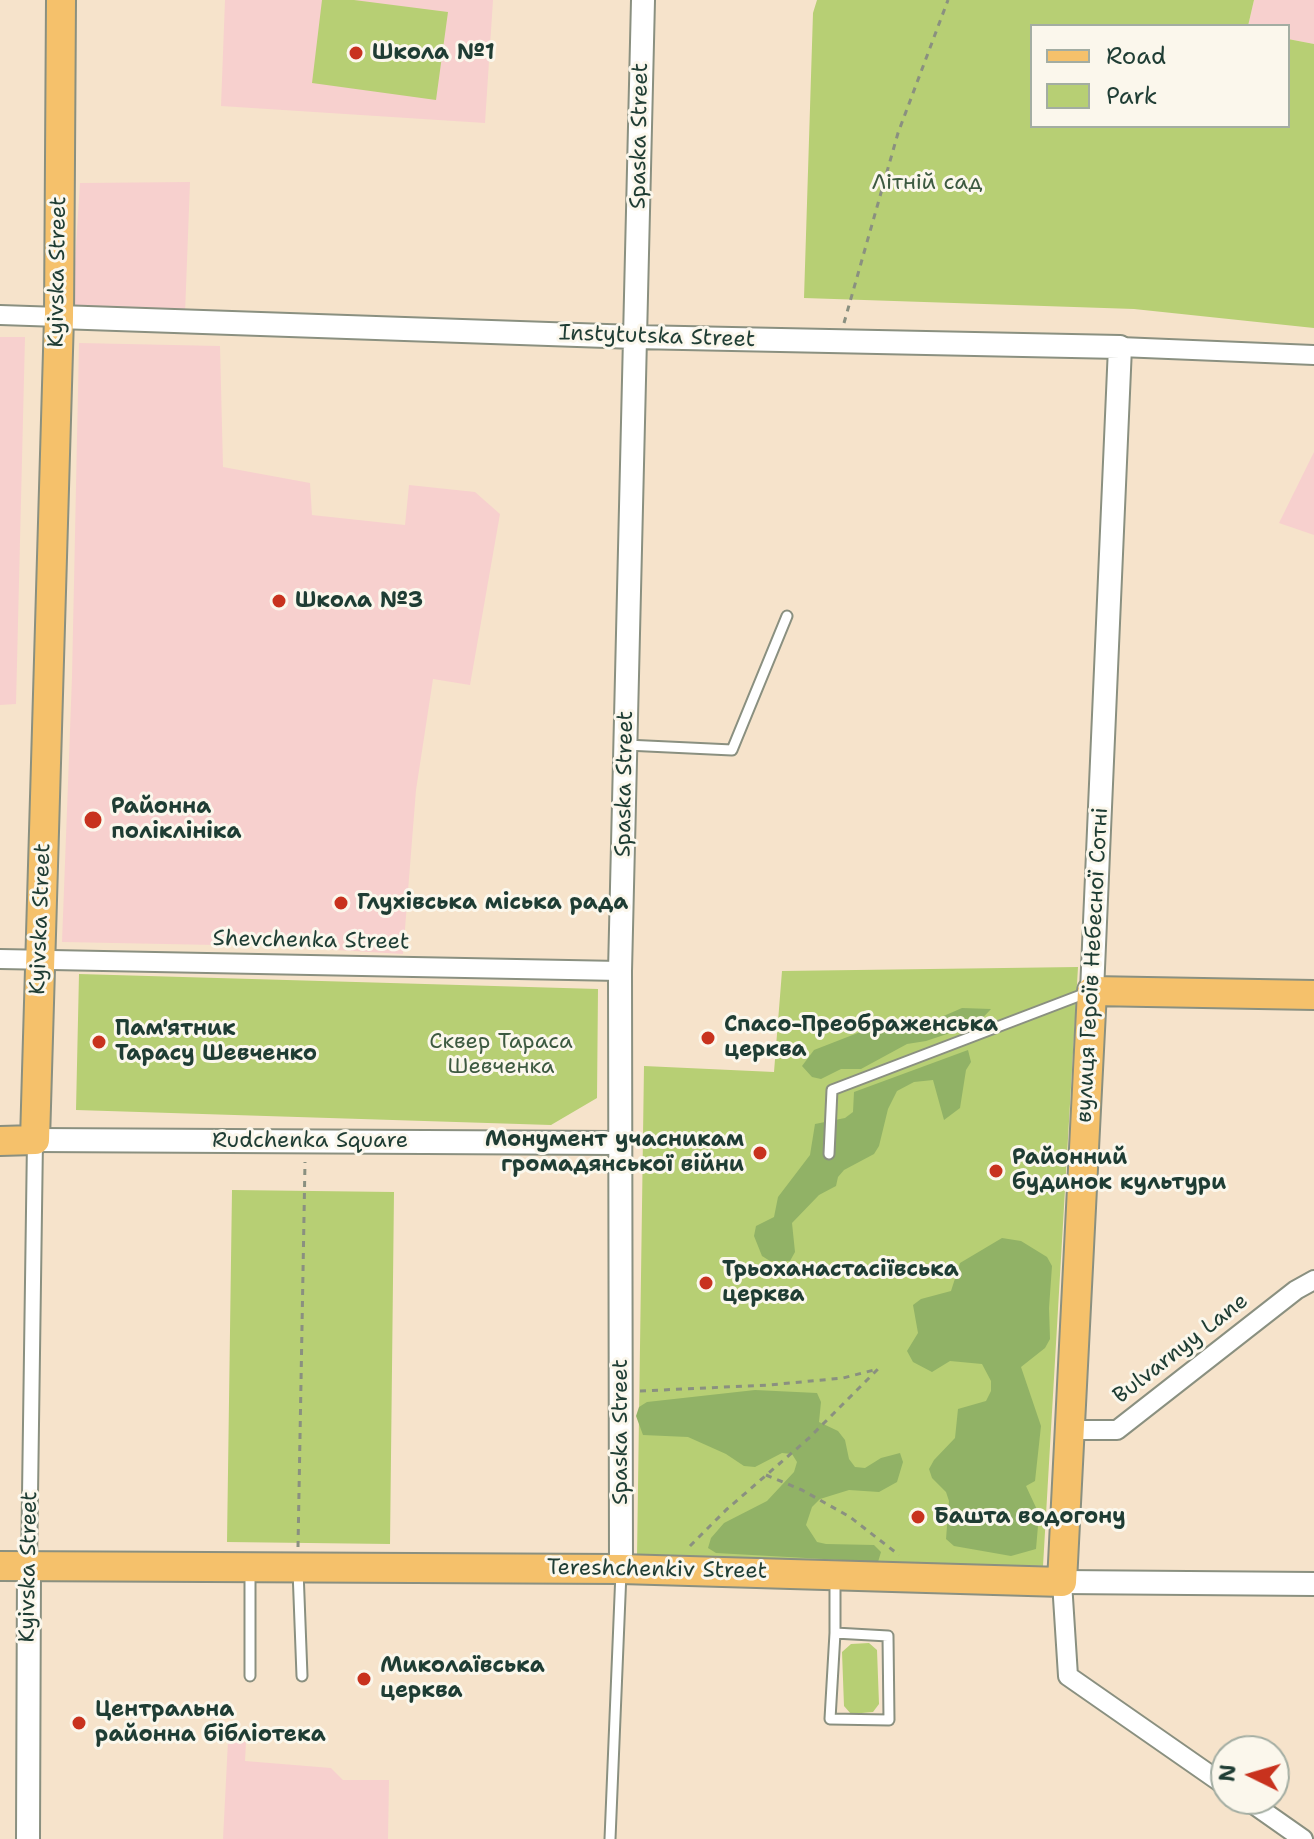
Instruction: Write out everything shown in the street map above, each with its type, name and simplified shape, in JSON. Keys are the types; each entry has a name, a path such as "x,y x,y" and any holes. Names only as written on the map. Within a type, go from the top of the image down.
{"main road":[{"name":"Kyivska Street","path":"35,1140 59,317 61,0"},
{"path":"1092,991 1314,995"},
{"name":"вулиця Героїв Небесної Сотні","path":"1062,1582 1092,991"},
{"name":"Rudchenka Square","path":"0,1141 35,1140"},
{"name":"Tereshchenkiv Street","path":"0,1566 621,1569 1062,1582"}],"street":[{"name":"Spaska Street","path":"621,1569 620,971 643,0"},
{"name":"Instytutska Street","path":"0,315 635,337 1120,347 1314,355"},
{"name":"вулиця Героїв Небесної Сотні","path":"1092,991 1120,347"},
{"name":"Shevchenka Street","path":"0,959 620,971"},
{"name":"Rudchenka Square","path":"35,1140 619,1143"},
{"name":"Kyivska Street","path":"28,1839 35,1140"},
{"name":"Bulvarnyy Lane","path":"1070,1430 1117,1430 1296,1290 1314,1280"},
{"name":"Tereshchenkiv Street","path":"1062,1582 1314,1584"},
{"path":"1062,1582 1068,1676 1210,1775"},
{"path":"1269,1815 1303,1839"}],"lane":[{"path":"626,745 732,750 787,616"},
{"path":"829,1154 832,1090 1092,991"},
{"path":"298,1566 302,1676"},
{"path":"250,1567 250,1676"},
{"path":"610,1839 621,1569"},
{"path":"835,1574 830,1719 889,1720 888,1636 835,1633"}],"path":[{"path":"839,341 898,133 948,0"},
{"path":"298,1566 305,1141"},
{"path":"620,1392 769,1385 843,1378 878,1369 809,1438 692,1542 672,1570"},
{"path":"766,1475 802,1490 850,1517 907,1561 916,1577"}],"shaded area":[{"name":"Школа №1","path":"225,0 493,0 485,123 221,106"},
{"path":"1254,0 1314,0 1314,44 1290,39 1290,24 1248,24"},
{"path":"190,182 185,314 72,308 80,183"},
{"path":"0,337 25,337 16,704 0,705"},
{"path":"79,343 220,346 223,467 310,483 312,515 405,525 409,485 475,492 500,514 470,685 433,679 416,790 403,954 268,946 62,942 72,677"},
{"path":"1314,452 1314,535 1279,523"},
{"path":"228,1741 246,1742 245,1761 331,1768 343,1780 389,1780 388,1839 223,1839"}],"green space":[{"path":"322,0 354,0 448,12 436,100 312,83"},
{"name":"Літній сад","path":"817,0 1254,0 1248,24 1030,24 1030,128 1290,128 1290,39 1314,44 1314,328 1134,309 804,298 813,13"},
{"path":"1078,967 1043,1566 637,1557 644,1066 774,1072 782,971"},
{"name":"Сквер Тараса Шевченка","path":"79,974 598,989 597,1098 551,1125 76,1110"},
{"path":"962,1008 991,1009 977,1024 907,1044 861,1069 841,1069 821,1079 812,1077 802,1066 814,1050 868,1029 916,1028"},
{"path":"968,1050 971,1062 966,1070 960,1108 944,1120 933,1080 914,1082 897,1091 874,1154 844,1170 836,1186 819,1195 792,1223 795,1252 790,1261 770,1261 762,1256 754,1236 756,1226 774,1217 778,1197 810,1155 815,1124 845,1118 853,1112 854,1092"},
{"path":"232,1190 394,1192 390,1544 227,1542"},
{"path":"1002,1238 1021,1241 1047,1257 1052,1266 1050,1339 1045,1348 1021,1367 1041,1426 1035,1481 1026,1486 1039,1514 1036,1549 1011,1556 954,1546 946,1539 949,1501 929,1469 955,1438 958,1409 986,1401 991,1391 991,1381 982,1364 950,1361 932,1372 913,1362 907,1351 918,1333 913,1305 921,1299 951,1291 960,1263"},
{"path":"755,1390 817,1393 821,1402 819,1422 838,1431 845,1440 849,1459 855,1467 865,1468 881,1458 900,1453 903,1462 897,1482 879,1492 849,1490 820,1499 812,1507 806,1525 817,1542 874,1545 881,1552 878,1562 716,1553 708,1548 711,1538 724,1523 767,1501 794,1472 797,1462 792,1454 782,1453 755,1467 744,1466 688,1437 643,1435 636,1416 639,1407 647,1402"},
{"path":"869,1643 877,1650 879,1704 873,1712 851,1714 844,1706 842,1652 851,1644"}],"place":[{"name":"Школа №1","path":"356,53"},
{"name":"Школа №3","path":"279,601"},
{"name":"Районна поліклініка","path":"93,820"},
{"name":"Глухівська міська рада","path":"341,903"},
{"name":"Спасо-Преображенська церква","path":"708,1038"},
{"name":"Пам'ятник Тарасу Шевченко","path":"99,1042"},
{"name":"Монумент учасникам громадянської війни","path":"760,1153"},
{"name":"Районний будинок культури","path":"996,1171"},
{"name":"Трьоханастасіївська церква","path":"706,1283"},
{"name":"Башта водогону","path":"918,1517"},
{"name":"Миколаївська церква","path":"364,1679"},
{"name":"Центральна районна бібліотека","path":"79,1723"}]}
